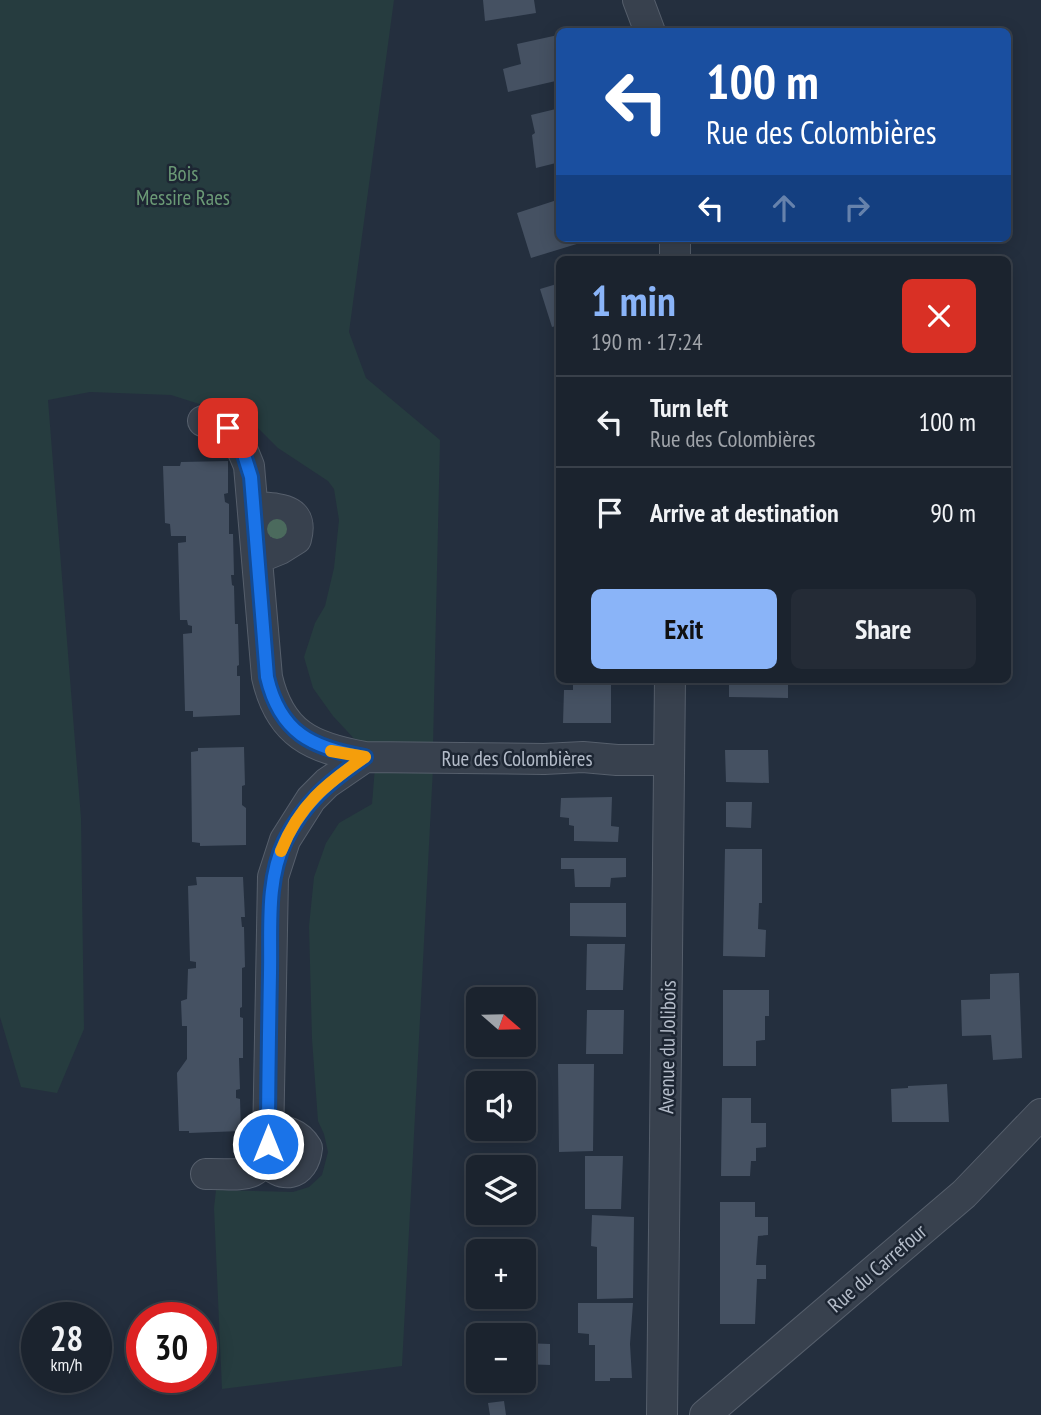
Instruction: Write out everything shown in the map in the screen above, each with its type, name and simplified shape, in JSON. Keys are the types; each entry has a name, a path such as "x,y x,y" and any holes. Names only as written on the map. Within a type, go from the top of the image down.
{"street":[{"path":"638,0 648,28"},
{"name":"Rue des Colombières","path":"203,421 228,428 241,445 249,466 267,677 278,710 298,733 329,750 365,757 583,757 669,760"},
{"path":"254,507 282,509 294,517 297,523 296,539 258,558"},
{"name":"Avenue du Jolibois","path":"662,1415 670,683"},
{"path":"206,1174 251,1172 260,1168 266,1144 271,901 277,860 285,840 312,799 327,783 365,757"},
{"name":"Rue du Carrefour","path":"705,1415 964,1194 1041,1114"}],"green space":[{"name":"Bois Messire Raes","path":"0,0 394,0 349,332 366,378 440,440 433,746 360,745 333,716 313,688 304,657 315,623 325,606 334,568 339,520 334,489 328,481 278,448 250,420 171,395 90,392 48,400 81,818 84,1029 57,1093 21,1087 0,1017"},
{"path":"375,767 433,768 402,1366 222,1389 214,1208 216,1190 293,1192 309,1187 322,1175 328,1152 318,1121 312,1039 309,926 314,877 326,843 339,823 372,804"}],"building":[{"path":"483,0 534,0 536,13 485,21"},
{"path":"556,35 556,81 508,92 503,69 521,64 517,44"},
{"path":"556,109 556,163 536,168 532,135 535,133 531,115"},
{"path":"556,200 556,242 583,242 531,258 517,213"},
{"path":"556,284 556,326 552,327 540,289"},
{"path":"228,461 228,493 224,494 225,502 229,504 229,534 233,534 234,575 231,575 235,624 238,624 237,676 240,676 240,715 193,717 193,711 185,711 183,634 192,633 192,626 188,625 187,620 180,620 178,543 186,542 186,536 171,536 170,524 165,523 163,466 180,466 181,462"},
{"path":"573,683 611,683 611,723 563,723 564,690 573,690"},
{"path":"729,683 788,683 788,698 729,697"},
{"path":"244,747 245,785 242,786 242,805 246,808 246,845 200,846 200,843 192,842 191,752 198,751 198,748"},
{"path":"725,750 768,750 769,783 726,782"},
{"path":"612,797 611,826 619,827 618,842 574,841 574,826 569,825 569,818 560,817 561,798"},
{"path":"726,802 752,802 751,828 726,827"},
{"path":"725,849 762,849 762,903 759,903 758,929 766,930 765,957 723,956"},
{"path":"561,858 626,858 626,877 611,878 610,887 575,887 574,869 561,869"},
{"path":"196,877 243,877 245,917 241,917 244,927 245,967 242,968 240,1017 243,1018 243,1058 239,1058 240,1089 236,1090 236,1098 240,1099 241,1131 179,1131 177,1073 187,1059 187,1026 182,1026 181,1001 187,999 188,969 196,968 196,962 190,961 188,886 197,885"},
{"path":"570,903 626,903 626,937 570,936"},
{"path":"587,944 625,944 623,990 586,990"},
{"path":"1019,973 1022,1058 993,1060 991,1035 962,1036 961,1000 990,999 990,974"},
{"path":"723,990 769,990 765,1040 756,1041 756,1066 723,1066"},
{"path":"587,1010 624,1010 623,1054 586,1054"},
{"path":"558,1064 594,1064 593,1151 559,1152"},
{"path":"947,1084 949,1122 892,1122 891,1089"},
{"path":"722,1098 751,1098 751,1123 766,1123 766,1147 756,1148 756,1161 751,1161 750,1176 721,1176"},
{"path":"585,1156 623,1156 621,1209 585,1209"},
{"path":"720,1202 755,1202 755,1217 768,1217 768,1235 758,1236 756,1265 766,1265 766,1279 757,1279 755,1324 720,1324"},
{"path":"592,1215 634,1217 633,1298 597,1299 597,1247 591,1246"},
{"path":"578,1303 633,1303 630,1344 632,1378 595,1381 595,1345 589,1345 589,1334 578,1333"},
{"path":"536,1343 550,1344 550,1365 536,1364"},
{"path":"504,1401 506,1415 490,1415 488,1403"}],"slow traffic":[{"path":"281,851 285,840 312,799 327,783 365,757 331,751"}],"route":[{"path":"228,428 241,445 251,477 267,677 271,694 278,710 298,733 329,750 365,757 327,783 312,799 285,840 277,860 271,901 268,1144"}]}
